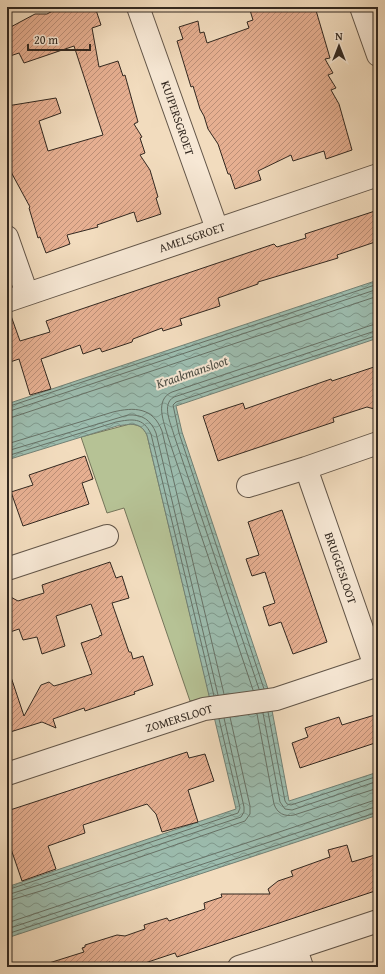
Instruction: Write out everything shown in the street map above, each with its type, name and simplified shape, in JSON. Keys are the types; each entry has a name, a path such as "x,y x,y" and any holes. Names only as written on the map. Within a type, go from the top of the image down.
{"street":[{"name":"KUIPERSGROET","path":"138,7 217,229"},
{"path":"361,7 378,55"},
{"name":"AMELSGROET","path":"7,301 378,174"},
{"path":"7,237 28,294"},
{"path":"248,486 378,443"},
{"name":"BRUGGESLOOT","path":"306,468 377,666"},
{"path":"7,569 107,536"},
{"name":"ZOMERSLOOT","path":"7,774 204,709 276,699 377,666"},
{"path":"239,967 299,958 378,921"}],"green space":[{"path":"130,424 140,427 147,435 210,698 190,701 124,508 107,513 81,437"}],"water":[{"name":"Kraakmansloot","path":"378,280 378,338 176,406 182,432 268,689 289,801 378,772 378,815 7,938 7,887 236,809 147,435 141,427 135,424 117,426 7,460 7,404"}],"building":[{"path":"60,7 95,7 101,25 92,28 99,67 118,61 123,76 125,75 138,122 134,124 142,137 140,138 145,153 140,155 150,170 158,197 156,198 161,214 137,222 134,212 97,225 98,227 67,235 70,244 46,253 40,237 38,238 29,208 30,207 11,172 7,160 7,106 56,98 61,113 39,121 48,151 103,135 74,46 24,63 19,53 7,57 7,29 35,14 47,14"},
{"path":"249,7 315,7 330,58 325,59 333,73 328,75 336,88 331,90 339,104 352,150 326,159 324,151 293,161 291,155 258,171 261,180 235,189 230,174 228,174 218,144 208,129 193,86 191,87 177,41 183,39 179,27 198,21 200,33 204,32 207,43 249,28 247,22 253,20"},
{"path":"378,210 378,241 337,255 338,258 258,282 258,284 218,298 220,306 180,319 182,325 163,331 162,328 133,339 132,342 102,352 100,348 83,354 80,345 41,359 51,389 30,395 19,359 7,363 7,313 10,313 20,341 50,332 46,321 274,244 277,247 306,238 305,234"},
{"path":"374,367 378,378 378,410 367,407 333,418 334,422 218,461 203,416 243,403 245,409 331,379 332,381"},
{"path":"85,456 93,479 82,483 89,504 23,526 11,492 33,485 29,475"},
{"path":"282,510 327,642 293,654 281,622 269,626 263,607 275,603 265,572 252,576 246,559 259,555 248,522"},
{"path":"110,562 116,578 122,576 129,598 112,603 129,652 131,652 133,659 143,656 153,685 134,692 135,694 85,711 84,708 53,719 56,728 42,722 7,733 7,675 10,674 24,716 41,685 49,682 54,686 92,674 81,643 102,635 91,604 56,616 65,646 42,654 37,637 23,640 19,629 7,633 7,595 18,601 44,593 42,585"},
{"path":"378,714 378,742 300,768 292,743 308,737 305,728 339,717 342,725"},
{"path":"187,752 189,758 205,754 214,781 188,790 198,822 162,832 156,814 147,804 83,825 85,833 48,846 56,869 22,881 11,849 7,850 7,811"},
{"path":"347,845 352,862 378,854 378,890 177,957 175,953 133,967 112,967 110,962 93,967 50,967 49,963 84,952 82,948 85,947 85,945 117,935 125,936 145,929 144,925 167,918 169,921 205,909 204,903 222,897 221,894 270,894 268,889 278,881 293,876 291,871 330,857 328,850"}]}
